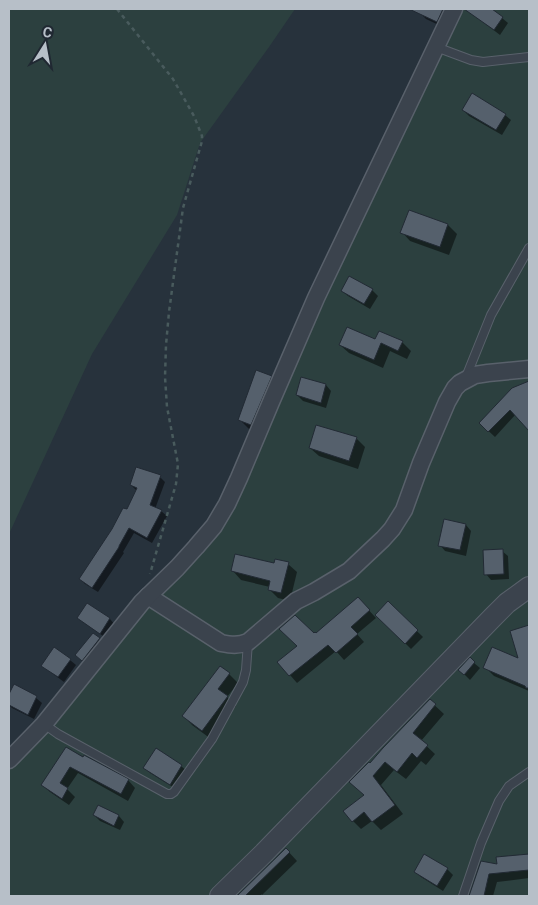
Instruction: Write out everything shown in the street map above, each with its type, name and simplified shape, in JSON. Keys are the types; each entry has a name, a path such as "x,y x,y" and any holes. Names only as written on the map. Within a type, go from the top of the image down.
{"street":[{"path":"9,760 44,724 142,602 177,568 214,526 239,478 316,298 454,9"},
{"path":"148,596 221,643 234,646 248,642 296,601 345,574 392,529 404,510 447,402 455,388 465,379 475,375 488,372 529,369"},
{"path":"220,896 493,617 507,603 529,587"}],"lane":[{"path":"436,48 471,60 483,62 529,57"},
{"path":"465,379 492,315 529,248"},
{"path":"44,724 58,734 116,766 167,794 171,794 212,739 243,682 248,642"},
{"path":"463,896 481,842 499,801 509,786 529,772"}],"path":[{"path":"117,9 173,79 194,116 202,138 183,208 166,345 165,377 167,407 178,464 178,474 149,576"}],"green space":[{"path":"9,9 295,9 200,143 177,215 92,354 9,534"},
{"path":"456,9 529,9 529,896 9,896 9,770 153,600 215,534 270,409"}],"building":[{"path":"409,9 443,9 437,22"},
{"path":"464,9 492,9 503,17 494,30"},
{"path":"472,93 506,114 496,130 462,110"},
{"path":"409,210 448,224 440,247 400,233"},
{"path":"349,276 373,289 364,304 341,291"},
{"path":"347,327 375,339 379,331 403,341 398,351 381,343 374,360 339,345"},
{"path":"256,370 272,376 251,425 238,420"},
{"path":"301,377 326,384 321,403 296,395"},
{"path":"529,381 529,431 510,410 488,432 479,423 512,388"},
{"path":"316,425 357,437 349,461 309,448"},
{"path":"136,467 161,475 150,505 162,510 147,538 129,528 92,588 79,579 112,529 123,508 127,509 137,488 130,485"},
{"path":"444,519 466,524 460,550 438,546"},
{"path":"503,549 504,574 484,575 483,550"},
{"path":"235,554 274,563 275,559 289,562 281,593 268,590 270,581 231,571"},
{"path":"358,597 370,610 351,627 358,634 336,653 328,645 289,676 277,662 297,646 279,629 295,615 316,633"},
{"path":"388,601 418,630 405,644 375,615"},
{"path":"87,603 110,618 100,634 77,618"},
{"path":"529,625 529,688 526,688 483,668 492,647 518,658 510,631"},
{"path":"93,633 100,638 82,661 75,655"},
{"path":"54,647 71,659 58,677 41,666"},
{"path":"470,657 475,662 464,675 458,670"},
{"path":"220,666 230,673 218,689 228,696 202,731 182,716"},
{"path":"14,684 37,696 28,715 9,705 9,694"},
{"path":"430,699 436,704 413,733 428,745 417,758 412,753 397,772 385,762 373,776 395,805 372,822 364,812 352,822 343,811 364,795 349,782 370,763"},
{"path":"66,747 129,779 121,794 70,767 60,783 68,788 62,799 41,785"},
{"path":"156,748 182,765 170,785 143,768"},
{"path":"98,805 119,815 114,826 93,815"},
{"path":"286,848 290,852 245,896 237,896"},
{"path":"424,854 448,868 437,886 414,872"},
{"path":"529,854 529,870 489,874 484,896 469,896 481,861 497,864 496,857"}]}
